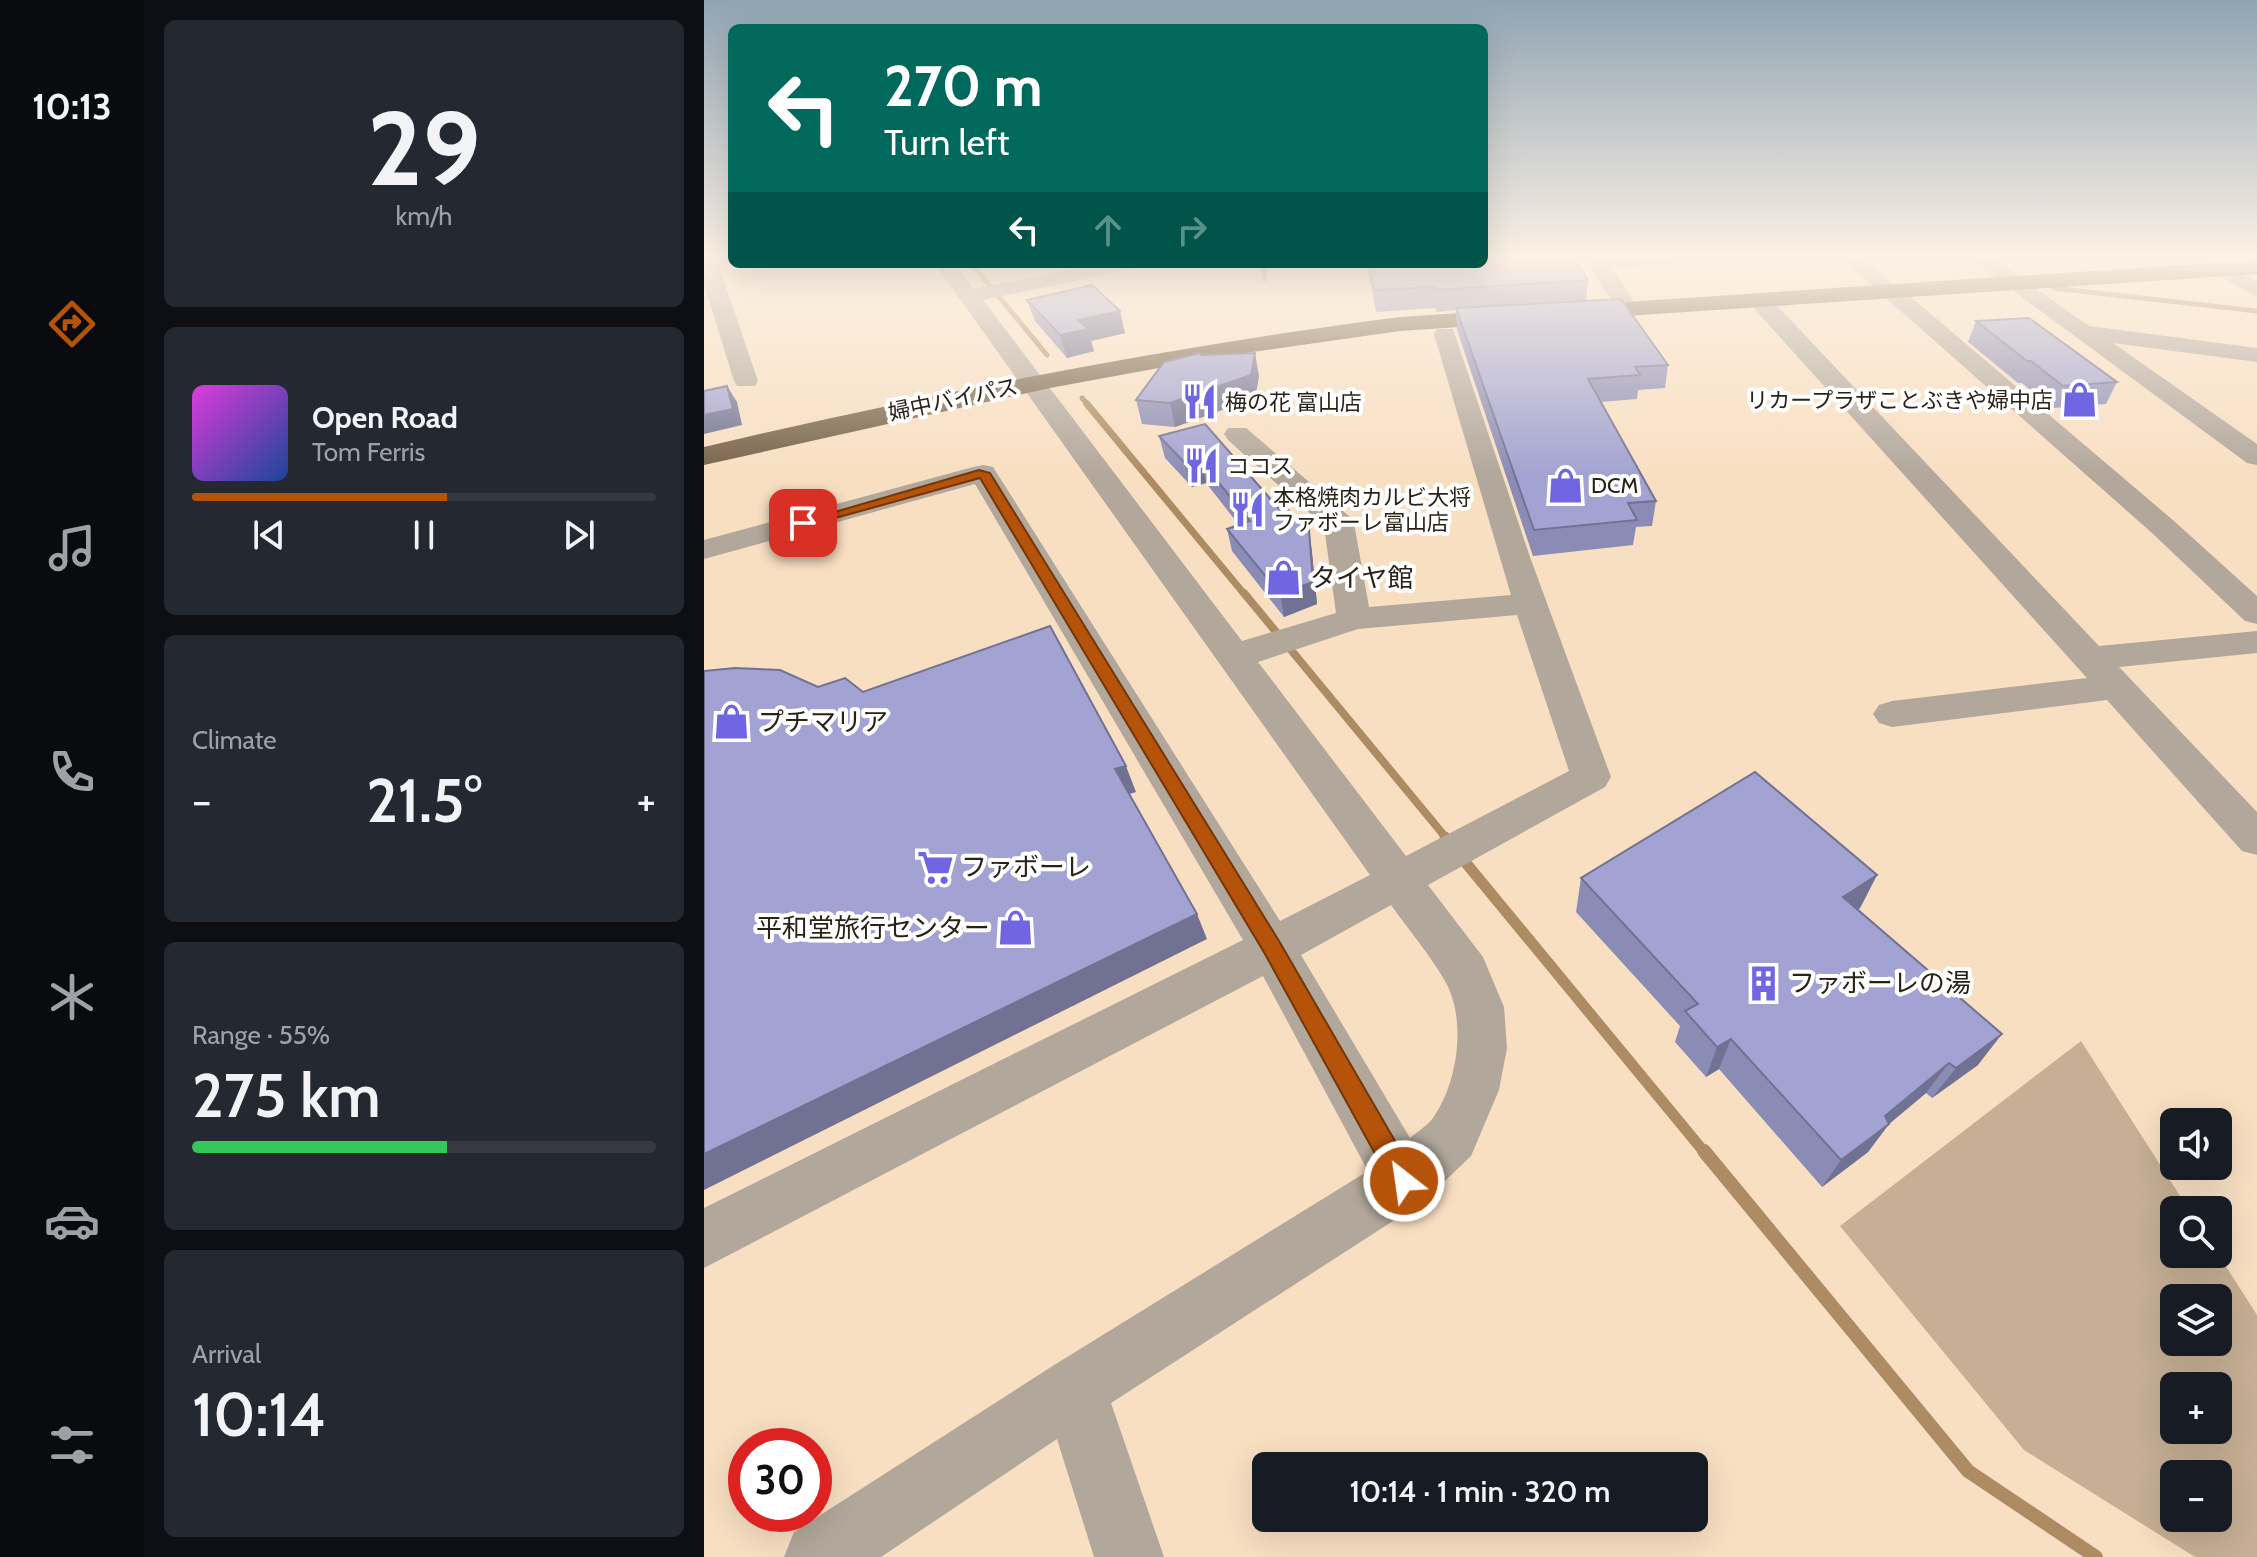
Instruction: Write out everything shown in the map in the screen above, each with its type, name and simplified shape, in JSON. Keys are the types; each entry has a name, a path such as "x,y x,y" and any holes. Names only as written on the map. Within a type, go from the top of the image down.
{"highway":[{"name":"婦中バイパス","path":"704,448 1027,378 1312,331"},
{"name":"婦中バイパス","path":"704,456 1027,378 1348,331"}],"street":[{"path":"730,331 746,381"},
{"path":"819,1557 1074,1390 1404,1181 1452,1137 1473,1090 1482,1048 1480,1007 1466,972 994,331"},
{"path":"1787,331 2257,839"},
{"path":"1936,331 2163,527 2257,614"},
{"path":"2085,332 2257,355"},
{"path":"2085,332 2257,457"},
{"path":"704,1239 1272,948 1591,777 1529,604 1445,334"},
{"path":"1237,434 1339,523 1354,619"},
{"path":"704,550 983,473 1272,948 1404,1181"},
{"path":"1230,654 1257,651 1354,619 1529,604"},
{"path":"2092,658 2257,642"},
{"path":"1892,714 2118,687"},
{"path":"1074,1390 1129,1557"}],"shaded area":[{"path":"2081,1041 2160,1165 2160,1180 2170,1180 2180,1196 2160,1196 2160,1268 2227,1268 2257,1315 2257,1557 2195,1557 2024,1450 1840,1226"}],"building":[{"path":"1056,331 1080,331 1060,335"},
{"path":"1464,331 1644,331 1668,365 1635,367 1640,375 1588,379 1656,501 1628,503 1637,520 1534,530"},
{"path":"1988,331 2046,331 2117,382 2063,386"},
{"path":"1200,353 1255,353 1251,375 1170,403 1136,400 1164,362"},
{"path":"727,386 733,409 704,415 704,391"},
{"path":"1205,424 1281,511 1287,509 1309,530 1313,582 1280,594 1227,529 1250,521 1201,461 1187,465 1159,436"},
{"name":"ファボーレ","path":"1050,626 1126,766 1115,769 1197,914 704,1154 704,671 735,668 780,670 818,687 845,678 863,692"},
{"name":"ファボーレの湯","path":"1755,772 1877,875 1843,897 2002,1034 1956,1068 1949,1063 1885,1116 1889,1124 1841,1160 1731,1039 1717,1047 1685,1011 1698,1004 1581,878"}],"waterway":[{"path":"1027,331 1047,355"},
{"path":"1082,398 1089,406"},
{"path":"1087,404 1245,595"},
{"path":"1244,593 1447,839"},
{"path":"1445,837 1452,845"},
{"path":"1461,857 1705,1153"},
{"path":"1704,1151 1968,1471 2096,1557"}],"place":[{"name":"リカープラザことぶきや婦中店","path":"2079,400"},
{"name":"梅の花 富山店","path":"1199,402"},
{"name":"ココス","path":"1201,466"},
{"name":"DCM","path":"1565,485"},
{"name":"本格焼肉カルビ大将 ファボーレ富山店","path":"1247,510"},
{"name":"タイヤ館","path":"1284,578"},
{"name":"プチマリア","path":"732,722"},
{"name":"ファボーレ","path":"935,867"},
{"name":"平和堂旅行センター","path":"1016,928"},
{"name":"ファボーレの湯","path":"1763,983"}],"route":[{"path":"803,523 983,473 1272,948 1404,1181"}]}
